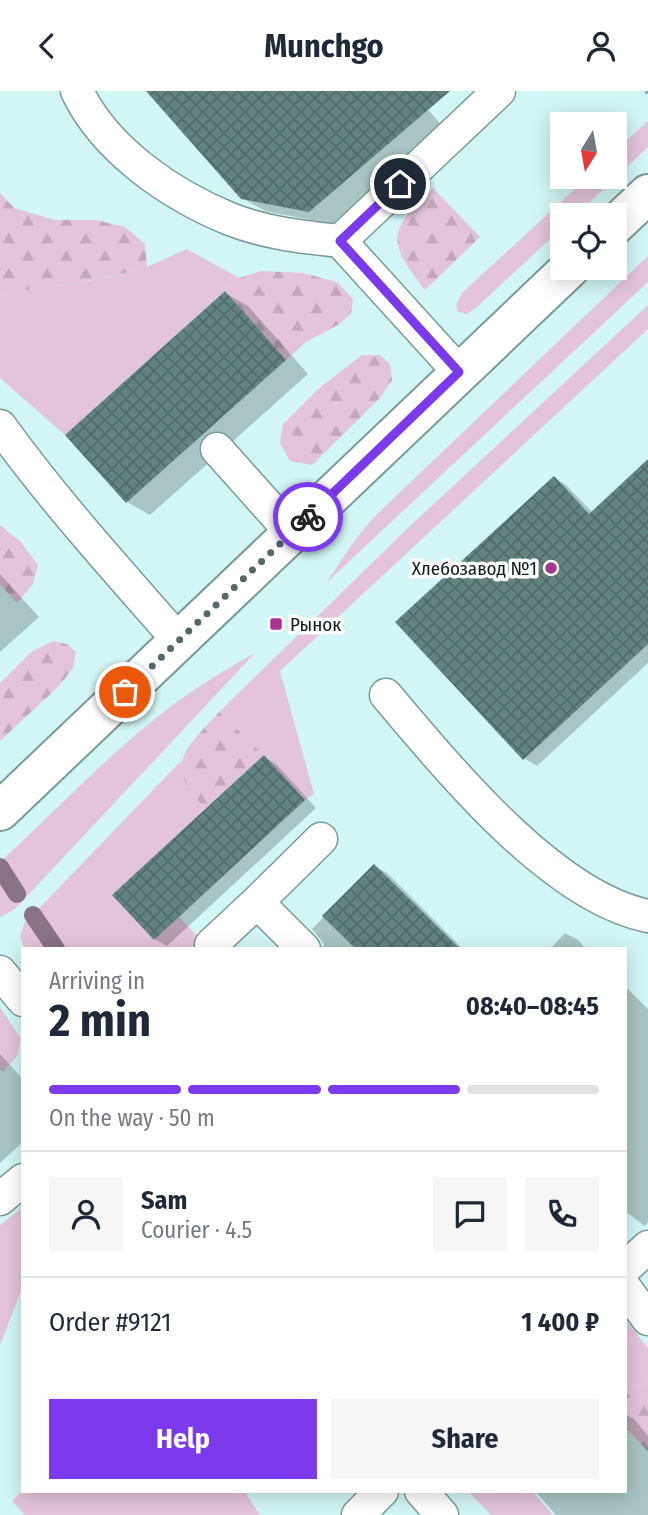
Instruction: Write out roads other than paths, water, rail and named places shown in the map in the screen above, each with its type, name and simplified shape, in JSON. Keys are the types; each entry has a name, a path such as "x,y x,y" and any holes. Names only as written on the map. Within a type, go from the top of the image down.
{"street":[{"path":"627,214 648,194"},
{"path":"5,795 179,641 557,280"}],"lane":[{"path":"77,91 101,128 125,152 152,175 193,201 231,219 272,231 340,241 459,372"},
{"path":"340,241 499,91"},
{"path":"0,426 90,541 179,641"},
{"path":"217,449 292,533"},
{"path":"386,695 449,770 513,834 565,876 598,897 627,912 648,916"},
{"path":"211,945 321,839"},
{"path":"257,902 302,947"},
{"path":"0,972 21,998"},
{"path":"0,1199 21,1182"},
{"path":"627,1266 648,1247"},
{"path":"627,1290 648,1319"},
{"path":"358,1515 380,1493"},
{"path":"423,1493 442,1515"}],"waterway":[{"path":"0,867 17,894"},
{"path":"33,915 55,947"}],"place":[{"name":"Хлебозавод №1","path":"551,568"},
{"name":"Рынок","path":"276,624"}]}
